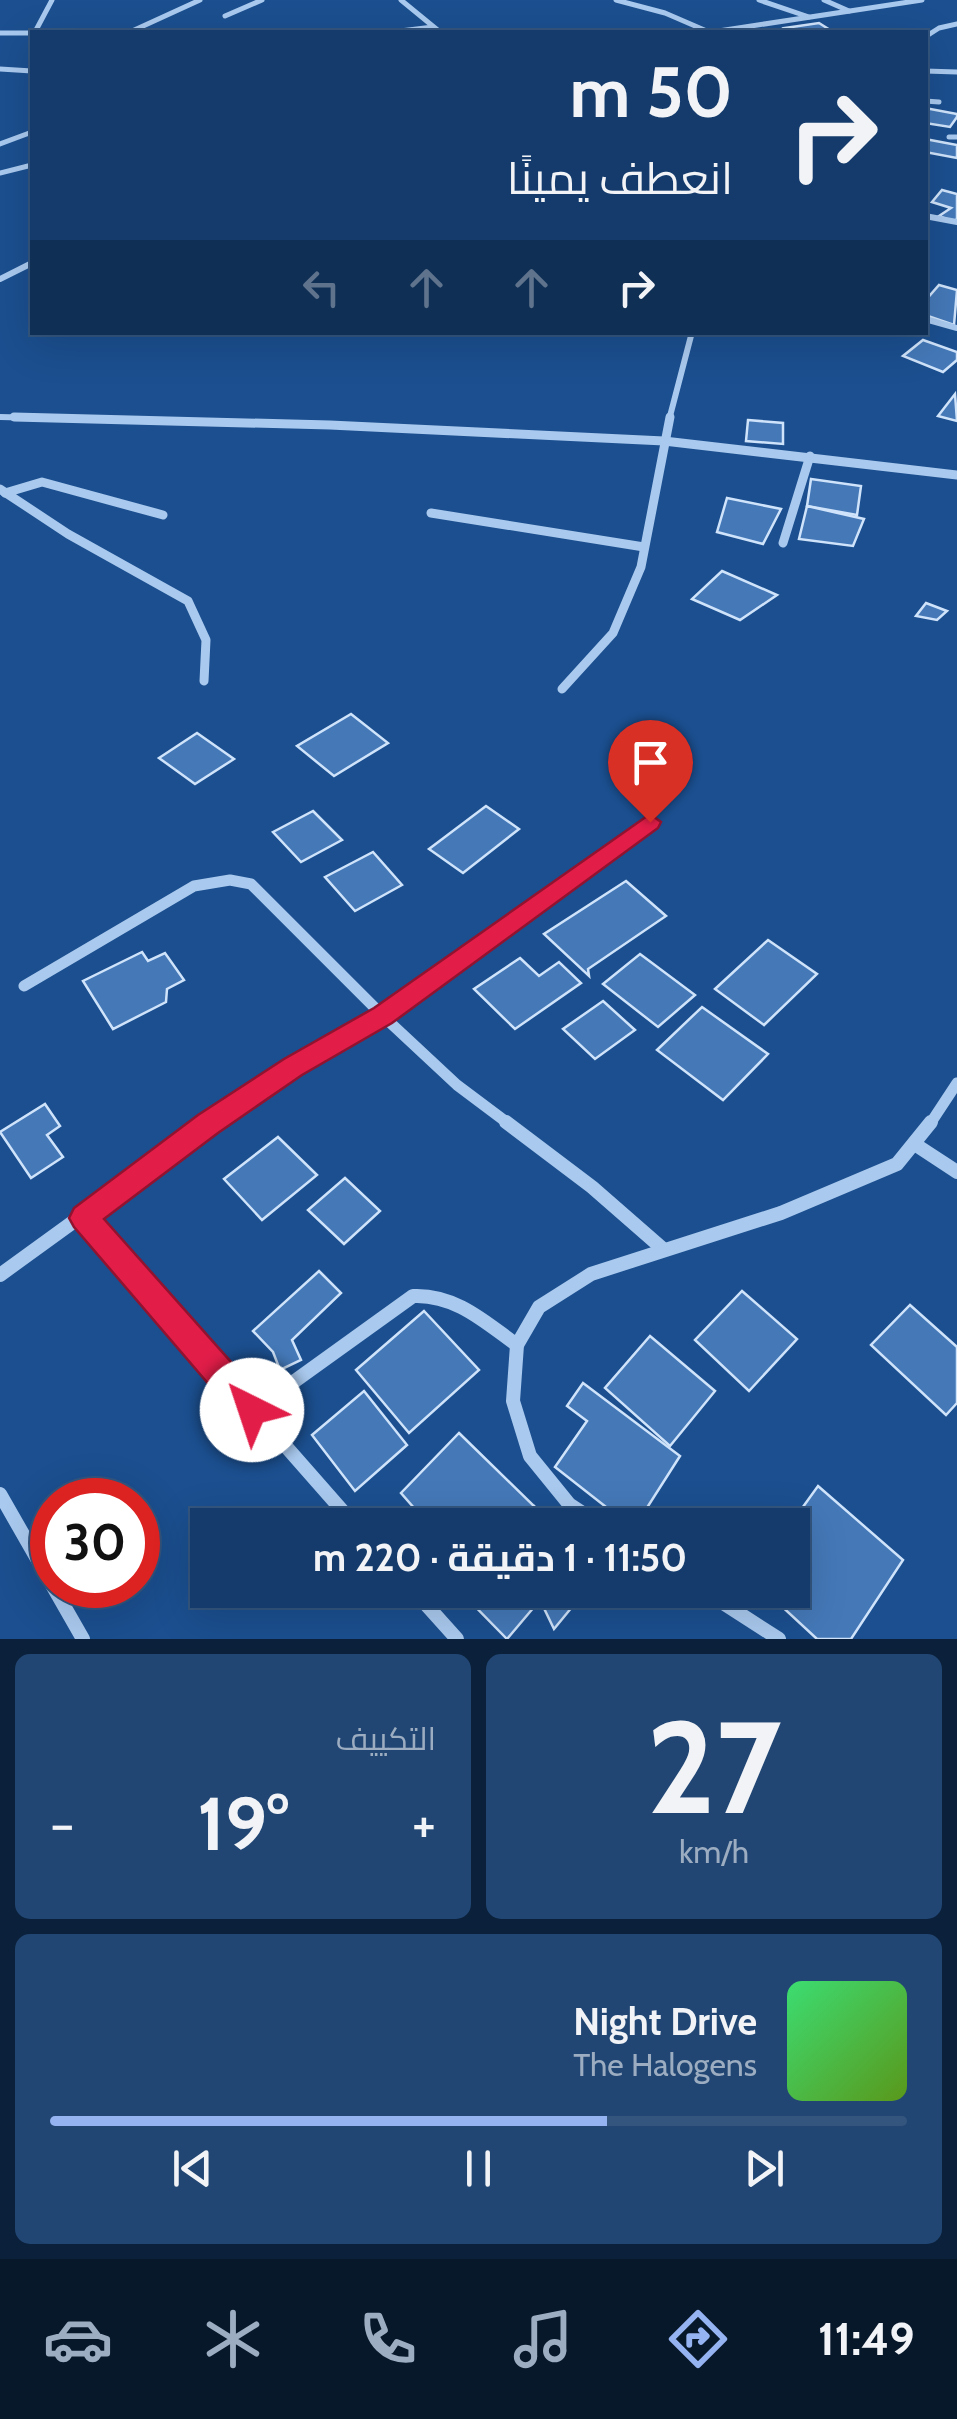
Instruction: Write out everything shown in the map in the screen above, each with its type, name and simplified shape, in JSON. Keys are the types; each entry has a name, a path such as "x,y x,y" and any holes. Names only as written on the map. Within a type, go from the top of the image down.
{"street":[{"path":"36,30 52,0"},
{"path":"134,30 200,0"},
{"path":"225,16 262,0"},
{"path":"401,0 437,30"},
{"path":"616,0 665,13 706,30"},
{"path":"758,0 810,18"},
{"path":"824,0 850,11"},
{"path":"725,30 922,0"},
{"path":"928,35 957,24"},
{"path":"408,30 432,27"},
{"path":"0,33 30,33"},
{"path":"0,69 30,70"},
{"path":"928,71 957,72"},
{"path":"928,101 939,102"},
{"path":"0,144 30,133"},
{"path":"0,172 30,165"},
{"path":"928,217 957,222"},
{"path":"0,279 30,264"},
{"path":"928,320 957,328"},
{"path":"562,689 613,633 641,567 664,441 691,335"},
{"path":"0,417 330,425 664,441 957,475"},
{"path":"783,544 810,456"},
{"path":"2,491 42,482 164,515"},
{"path":"2,491 68,534 188,601 206,640 204,681"},
{"path":"431,513 644,546"},
{"path":"0,1276 208,1124 293,1067 383,1016 650,822"},
{"path":"24,986 194,886 230,880 251,884 457,1085 592,1187 663,1250"},
{"path":"575,1508 530,1456 513,1401 517,1346 538,1307 590,1274 816,1199 897,1164 916,1145 957,1083"},
{"path":"916,1145 957,1172"},
{"path":"84,1218 340,1508"},
{"path":"252,1410 413,1296 432,1293 448,1299 517,1346"},
{"path":"0,1494 83,1639"},
{"path":"429,1608 457,1639"},
{"path":"730,1608 779,1639"}],"building":[{"path":"819,23 830,30 788,30 785,28"},
{"path":"928,109 957,114 950,127 928,123"},
{"path":"928,140 957,145 957,158 928,153"},
{"path":"942,190 957,194 957,219 953,222 939,216 951,208 932,202"},
{"path":"939,285 957,290 954,325 928,316 928,298"},
{"path":"923,340 957,352 957,360 943,372 903,356"},
{"path":"955,394 957,421 938,416"},
{"path":"748,420 783,423 783,444 746,441"},
{"path":"811,479 861,486 857,515 807,506"},
{"path":"727,498 781,509 763,544 717,532"},
{"path":"807,506 864,519 853,546 799,539"},
{"path":"722,571 777,595 740,620 692,599"},
{"path":"926,603 947,611 937,620 916,616"},
{"path":"351,714 388,743 334,776 297,746"},
{"path":"197,733 234,759 195,784 159,758"},
{"path":"486,806 519,829 463,873 429,849"},
{"path":"313,811 342,840 301,862 273,832"},
{"path":"373,852 402,885 355,911 325,877"},
{"path":"626,881 666,916 588,969 589,976 544,934"},
{"path":"768,940 817,974 764,1025 715,989"},
{"path":"142,952 148,961 165,953 184,980 167,989 166,1002 113,1029 83,981"},
{"path":"640,954 695,995 658,1027 603,984"},
{"path":"520,958 539,976 559,962 581,983 515,1029 474,989"},
{"path":"603,1001 635,1030 595,1059 563,1029"},
{"path":"702,1007 768,1054 723,1100 657,1050"},
{"path":"45,1104 60,1126 47,1135 63,1157 31,1178 0,1132"},
{"path":"278,1137 317,1175 262,1220 224,1179"},
{"path":"345,1178 380,1211 344,1244 308,1210"},
{"path":"319,1271 341,1293 292,1340 301,1360 280,1370 273,1352 253,1331"},
{"path":"742,1291 797,1339 749,1391 695,1340"},
{"path":"910,1305 957,1347 957,1403 946,1415 871,1345"},
{"path":"424,1311 479,1370 409,1433 356,1370"},
{"path":"650,1336 715,1391 670,1446 605,1388"},
{"path":"583,1383 680,1456 647,1508 607,1508 555,1467 587,1421 567,1406"},
{"path":"364,1391 407,1445 355,1491 312,1435"},
{"path":"459,1433 534,1506 414,1508 401,1493"},
{"path":"818,1486 903,1560 851,1639 817,1639 783,1608 810,1608 810,1508 802,1508"},
{"path":"477,1608 533,1608 507,1639"},
{"path":"544,1608 571,1608 554,1629"}],"route":[{"path":"252,1410 84,1218 208,1124 293,1067 383,1016 650,822"}]}
